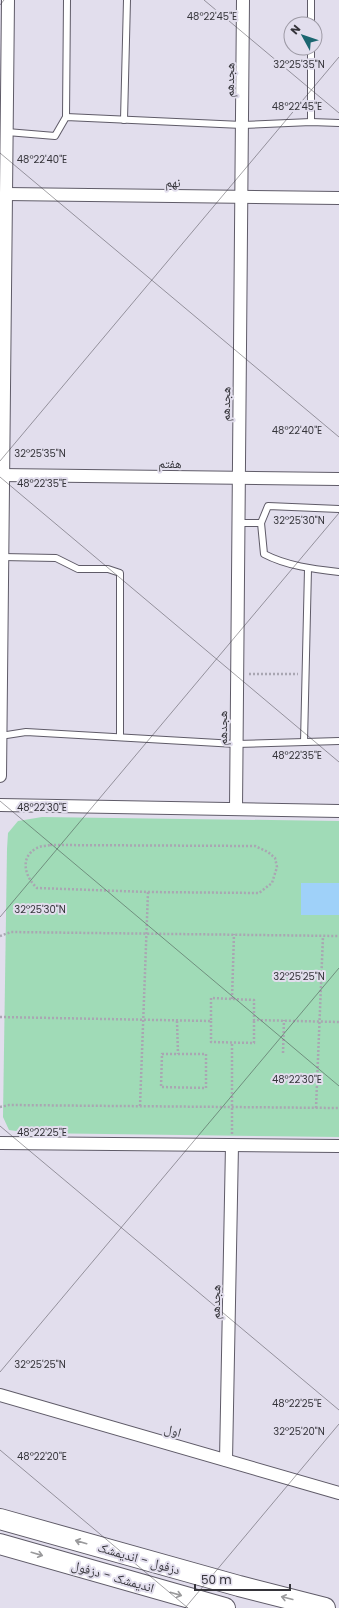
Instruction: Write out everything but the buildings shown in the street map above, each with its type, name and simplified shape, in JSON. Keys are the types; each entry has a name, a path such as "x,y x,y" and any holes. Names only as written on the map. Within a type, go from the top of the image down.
{"main road":[{"name":"دزفول - اندیمشک","path":"0,1519 239,1586 325,1608"},
{"name":"اندیمشک - دزفول","path":"0,1544 225,1608"}],"street":[{"path":"0,776 2,475 7,132 4,22 8,0"},
{"name":"هجدهم","path":"236,809 243,0"},
{"name":"نهم","path":"6,194 339,198"},
{"name":"هفتم","path":"2,475 339,479"},
{"path":"0,805 339,811"},
{"path":"0,1143 339,1146"},
{"name":"هجدهم","path":"226,1460 232,1145"},
{"name":"اول","path":"0,1395 339,1493"}],"lane":[{"path":"7,132 55,136 66,118 67,0"},
{"path":"124,120 127,0"},
{"path":"311,0 311,16"},
{"path":"311,56 311,122"},
{"path":"66,118 242,125 311,122 339,123"},
{"path":"339,509 268,506 261,523 264,554 276,560 308,569 339,572"},
{"path":"238,523 261,523"},
{"path":"2,550 56,558 78,569 108,569 120,573 120,737"},
{"path":"304,742 308,569"},
{"path":"0,736 26,732 236,744 339,741"}],"path":[{"path":"237,674 306,674"},
{"path":"50,845 255,846 268,852 275,858 276,867 272,883 259,893 148,892 37,888 30,882 25,870 27,857 36,848 50,845"},
{"path":"140,1106 148,892"},
{"path":"0,936 11,932 339,936"},
{"path":"232,999 234,934"},
{"path":"316,1108 323,936"},
{"path":"211,998 232,999 254,1000 254,1043 211,1042 211,998"},
{"path":"0,1017 210,1022"},
{"path":"254,1020 339,1022"},
{"path":"283,1053 284,1020"},
{"path":"177,1021 178,1054"},
{"path":"232,1042 232,1145"},
{"path":"162,1054 178,1054 206,1054 206,1088 162,1088 162,1054"},
{"path":"0,1107 9,1105 339,1108"}],"green space":[{"path":"42,817 339,821 339,1137 30,1133 9,1130 3,1117 8,833 18,821"}],"water":[{"path":"301,883 339,883 339,915 301,915"}]}
